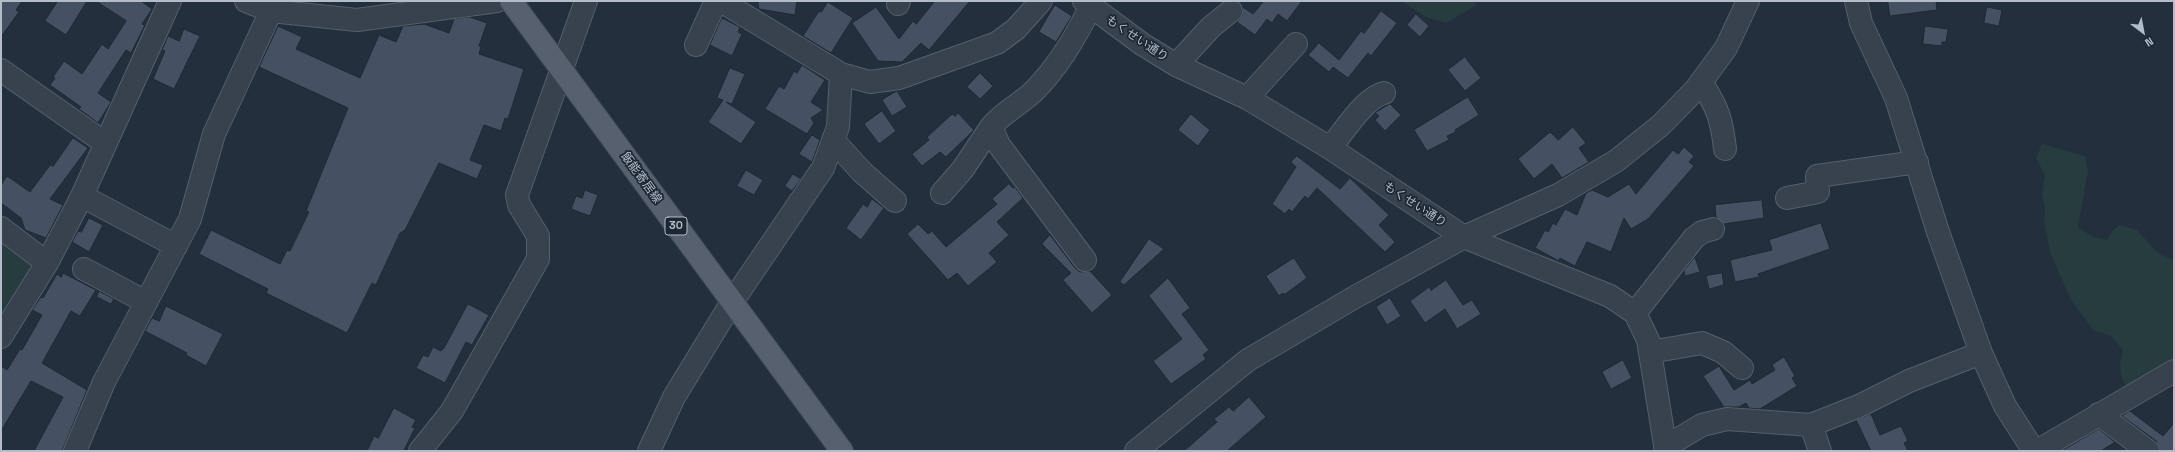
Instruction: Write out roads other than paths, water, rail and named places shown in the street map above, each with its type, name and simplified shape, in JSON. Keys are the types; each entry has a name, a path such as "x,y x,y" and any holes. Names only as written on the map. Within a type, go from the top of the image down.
{"main road":[{"name":"飯能寄居線","path":"511,1 842,451"}],"street":[{"path":"1,337 47,263 82,196 170,1"},
{"path":"246,1 271,11 357,20 497,1"},
{"path":"420,451 452,411 538,259 538,236 519,205 518,195 586,1"},
{"path":"696,45 716,1"},
{"path":"721,1 842,74 870,82 899,78 996,43 1016,28 1041,1"},
{"path":"1136,451 1248,360 1355,297 1464,237 1558,196 1616,161 1661,125 1701,82 1726,48 1748,1"},
{"path":"1856,1 1861,23 1896,98 1938,232 1981,353 2005,406 2035,451 2174,371"},
{"path":"942,193 963,169 991,127 999,118 1017,107 1050,75 1075,38 1088,4"},
{"name":"もくせい通り","path":"1088,4 1142,44 1176,65 1247,98 1330,148 1464,237 1610,296 1635,313"},
{"path":"75,451 104,382 190,219 214,134 271,11"},
{"path":"1176,65 1211,27 1231,11"},
{"path":"1247,98 1296,44"},
{"path":"1,70 105,144"},
{"path":"649,451 674,396 732,302 823,168 838,127 842,74"},
{"path":"1701,82 1715,102 1722,122 1725,148"},
{"path":"1330,148 1367,102 1377,94 1384,93"},
{"path":"991,127 999,145 1085,260"},
{"path":"833,140 862,172 895,201"},
{"path":"1787,198 1818,192 1817,176 1917,162"},
{"path":"82,196 176,246"},
{"path":"1,228 47,263"},
{"path":"1713,229 1702,232 1694,238 1635,313 1648,340 1666,449 1702,425 1727,419 1811,425 1859,406 1909,381 1981,353"},
{"path":"84,269 146,302"},
{"path":"1650,352 1702,343 1722,352 1742,368"},
{"path":"2099,414 2148,451"},
{"path":"1811,425 1820,451"}]}
